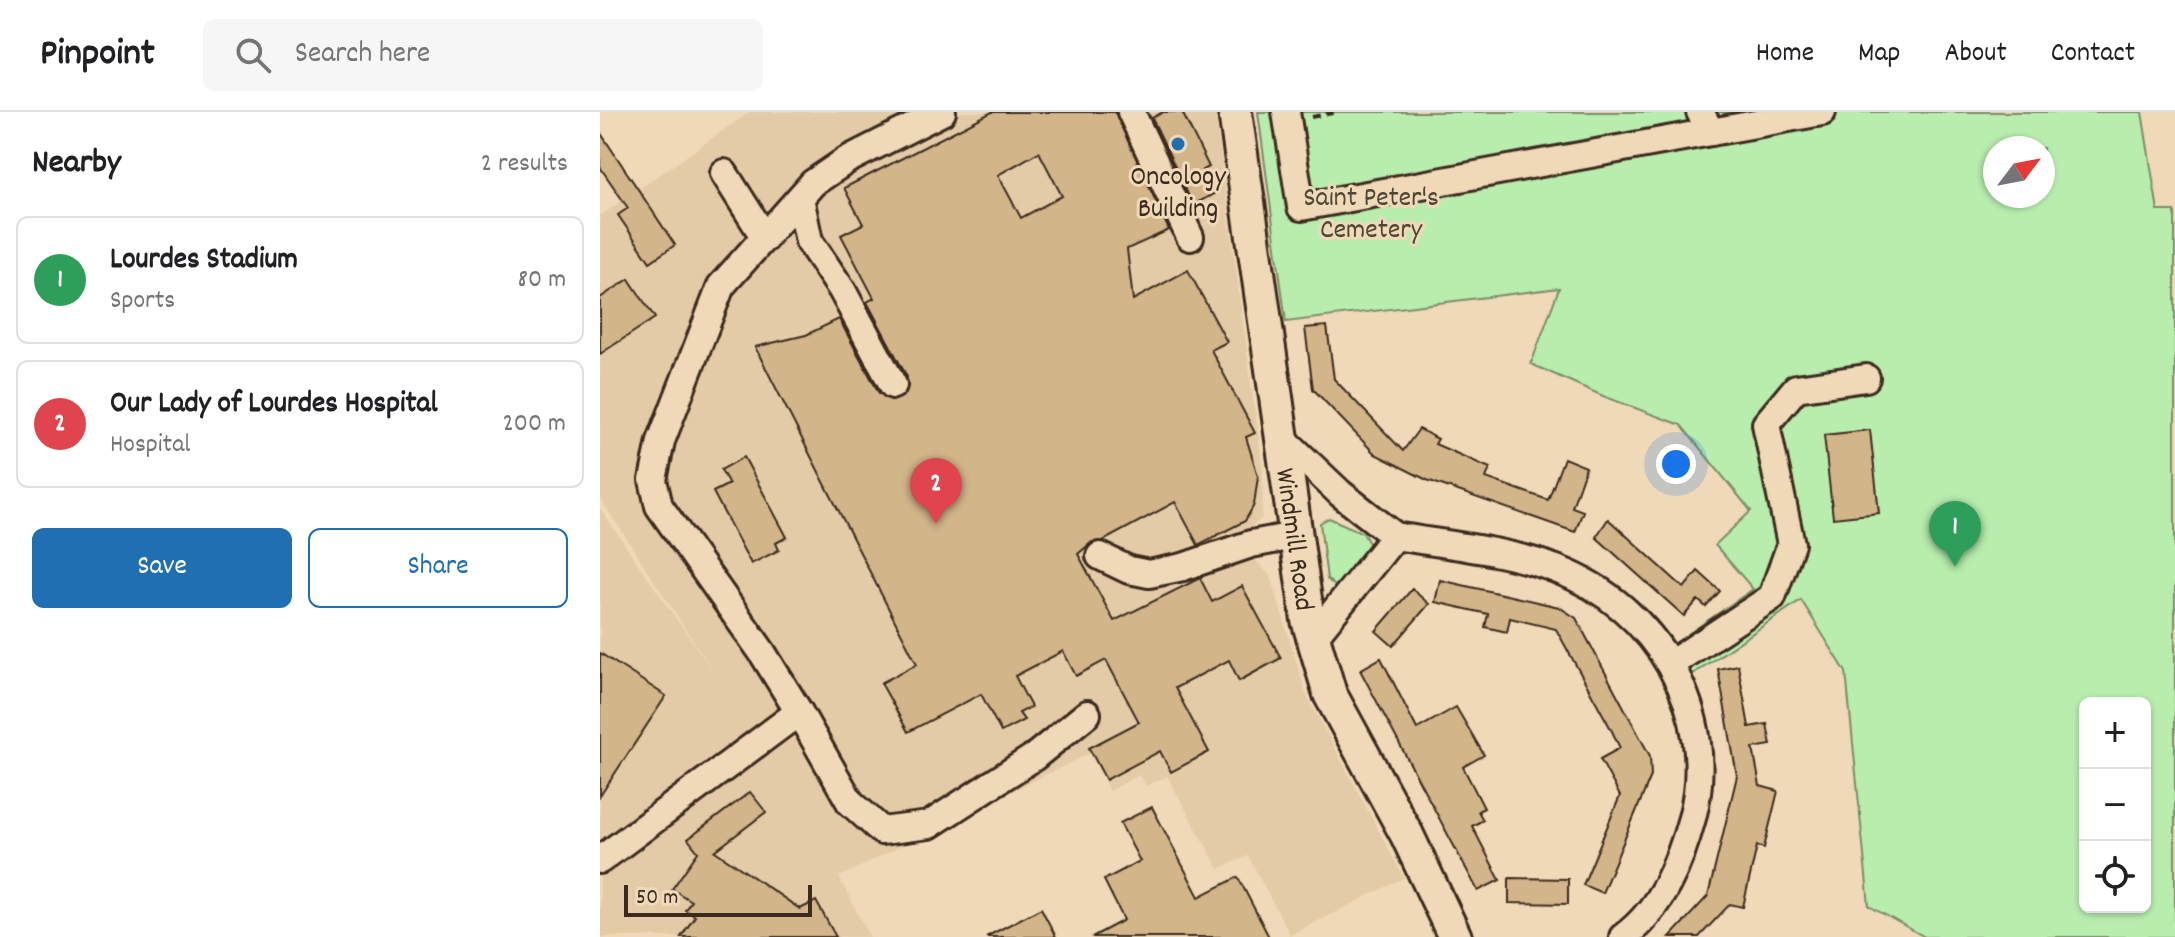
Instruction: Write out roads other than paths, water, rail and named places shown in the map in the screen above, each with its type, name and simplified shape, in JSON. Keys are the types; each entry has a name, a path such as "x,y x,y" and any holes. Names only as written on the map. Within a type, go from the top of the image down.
{"main road":[{"name":"Windmill Road","path":"1235,112 1294,536 1313,638 1330,694 1407,835 1455,937"}],"street":[{"path":"942,112 901,121 813,183 730,274 712,305 661,441 653,480 659,506 762,652 850,802 882,831 929,825 1034,757 1087,714"},
{"path":"1131,112 1190,237"},
{"path":"1286,112 1301,207 1706,122 1822,112"},
{"path":"724,173 765,238"},
{"path":"800,198 809,241 842,290 893,385"},
{"path":"1672,663 1772,597 1791,544 1766,424 1796,388 1866,378"},
{"path":"1282,438 1341,494 1395,536 1512,557 1557,569 1607,596 1650,634 1672,663 1685,694 1697,742 1697,800 1682,857 1659,898 1623,937"},
{"path":"1100,556 1129,570 1149,574 1251,544 1294,536"},
{"path":"1313,638 1395,536"},
{"path":"600,860 799,712"}],"place":[{"name":"Oncology Building","path":"1178,144"},
{"name":"Our Lady of Lourdes Hospital","path":"936,524"},
{"name":"Lourdes Stadium","path":"1955,567"}],"park label":[{"name":"Saint Peter's Cemetery","path":"1371,211"}]}
